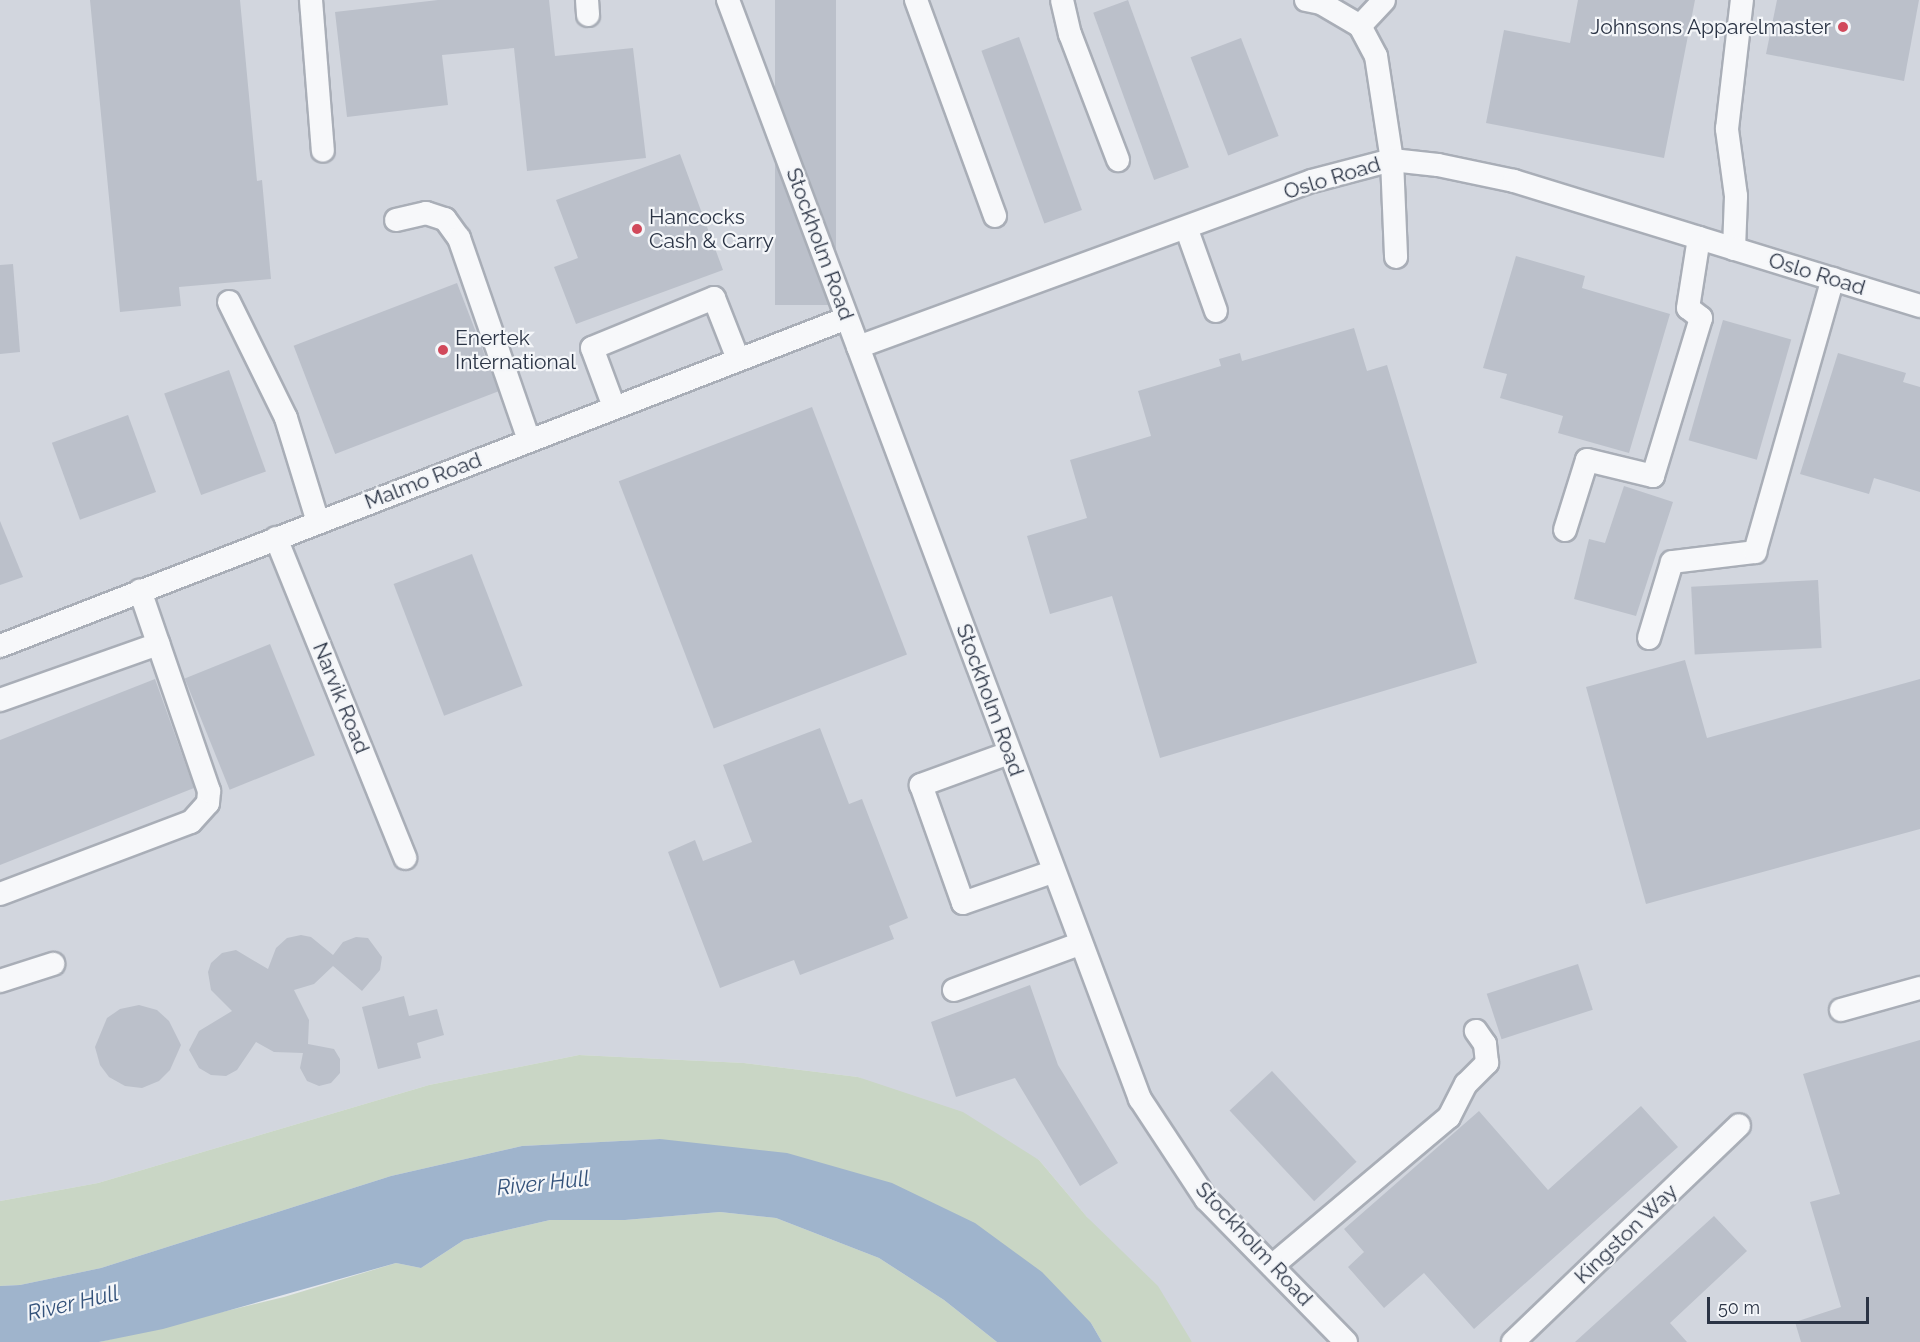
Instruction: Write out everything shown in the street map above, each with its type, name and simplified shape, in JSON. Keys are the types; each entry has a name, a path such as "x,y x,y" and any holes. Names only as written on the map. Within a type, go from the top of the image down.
{"street":[{"path":"311,0 323,151"},
{"name":"Stockholm Road","path":"728,0 1052,872 1140,1100 1206,1199 1346,1342"},
{"path":"916,0 995,216"},
{"path":"1062,0 1070,34 1118,160"},
{"path":"1306,0 1321,3 1360,26 1376,56 1392,160 1396,257"},
{"path":"1360,26 1384,0"},
{"path":"1734,249 1736,196 1727,129 1742,0"},
{"name":"Oslo Road","path":"858,347 1188,230 1312,181 1392,160 1438,165 1514,181 1920,306"},
{"path":"396,220 426,213 445,219 459,238 529,440"},
{"path":"1188,230 1216,311"},
{"path":"1565,530 1587,459 1653,476 1701,318 1688,308 1699,238"},
{"path":"1649,638 1672,562 1755,552 1833,279"},
{"path":"614,407 592,348 714,298 738,359"},
{"path":"228,302 286,418 318,522"},
{"name":"Malmo Road","path":"0,645 847,318"},
{"name":"Narvik Road","path":"276,538 405,858"},
{"path":"0,894 190,822 202,813 209,791 140,591"},
{"path":"0,700 158,645"},
{"path":"1009,753 921,784 963,903 1052,872"},
{"path":"954,990 1079,944"},
{"path":"0,981 53,964"},
{"path":"1841,1010 1920,988"},
{"path":"1272,1266 1449,1117 1466,1084 1487,1063 1485,1044 1476,1031"},
{"name":"Kingston Way","path":"1513,1342 1739,1125"}],"shaded area":[{"path":"0,0 1920,0 1920,1342 1192,1342 1039,1160 858,1077 744,1063 579,1055 429,1085 98,1183 0,1201"}],"green space":[{"path":"579,1055 744,1063 858,1077 963,1112 1039,1160 1087,1217 1158,1286 1192,1342 1102,1342 1091,1323 660,1139 522,1146 391,1176 101,1268 20,1285 0,1286 0,1201 98,1183 429,1085"},
{"path":"720,1212 776,1218 879,1258 944,1300 997,1342 99,1342 284,1297 396,1263 421,1268 464,1240 550,1220 625,1220"}],"water":[{"name":"River Hull","path":"660,1139 787,1153 892,1183 975,1223 1042,1272 1091,1323 1102,1342 997,1342 944,1300 879,1258 776,1218 720,1212 625,1220 550,1220 464,1240 421,1268 396,1263 163,1329 99,1342 0,1342 0,1286 20,1285 101,1268 391,1176 522,1146"}],"building":[{"path":"90,0 240,0 257,181 262,180 271,279 179,287 181,306 120,312"},
{"path":"438,0 549,0 555,56 633,48 646,158 527,171 514,48 442,55 448,105 347,117 335,12"},
{"path":"775,0 836,0 836,305 775,305"},
{"path":"1128,0 1189,167 1154,180 1093,13"},
{"path":"1578,0 1695,0 1664,158 1486,123 1504,30 1570,43"},
{"name":"Johnsons Apparelmaster","path":"1777,0 1919,0 1904,81 1766,54"},
{"path":"1019,37 1082,210 1044,224 981,51"},
{"path":"1241,38 1279,136 1228,155 1191,57"},
{"name":"Hancocks Cash & Carry","path":"680,154 723,270 576,324 554,267 578,258 556,200"},
{"path":"1516,256 1585,276 1582,288 1670,314 1629,453 1558,433 1563,416 1500,398 1507,374 1483,368"},
{"path":"13,264 20,352 0,354 0,265"},
{"path":"457,283 499,391 335,454 294,346"},
{"path":"1723,320 1791,340 1757,460 1689,440"},
{"path":"1354,328 1367,371 1387,365 1477,663 1160,758 1112,596 1050,614 1027,536 1087,518 1070,460 1151,436 1138,391 1221,366 1219,359 1240,353 1242,361"},
{"path":"1838,353 1906,373 1903,382 1920,387 1920,492 1874,478 1869,494 1800,474"},
{"path":"229,370 266,471 201,495 164,394"},
{"path":"812,407 907,654 714,729 619,481"},
{"path":"128,415 156,492 80,520 52,443"},
{"path":"1624,486 1673,502 1636,616 1574,599 1589,539 1605,543"},
{"path":"0,521 23,577 0,585"},
{"path":"472,554 523,686 444,716 394,584"},
{"path":"1818,580 1822,648 1695,655 1691,587"},
{"path":"270,644 315,755 230,790 185,678"},
{"path":"1685,660 1707,738 1920,679 1920,829 1646,904 1586,687"},
{"path":"155,679 194,788 0,865 0,740"},
{"path":"820,728 849,804 862,799 908,918 889,926 894,939 800,975 794,960 720,988 668,852 695,840 703,861 752,842 723,765"},
{"path":"301,935 311,937 333,955 343,942 356,937 368,938 382,957 380,970 362,991 333,966 314,984 294,990 309,1020 308,1044 334,1049 340,1059 340,1073 331,1083 319,1086 307,1081 300,1068 303,1053 274,1052 256,1042 237,1070 226,1076 211,1075 199,1068 189,1050 199,1031 232,1011 211,990 208,972 211,963 222,953 236,950 268,969 276,948 287,938"},
{"path":"1578,964 1593,1010 1502,1039 1487,994"},
{"path":"1030,985 1058,1065 1118,1163 1080,1186 1015,1078 956,1097 931,1022"},
{"path":"404,996 409,1016 437,1009 444,1035 417,1043 421,1058 378,1069 362,1007"},
{"path":"139,1005 157,1010 169,1021 181,1045 170,1070 159,1081 142,1088 125,1086 109,1077 100,1065 95,1047 107,1018 120,1009"},
{"path":"1920,1040 1920,1342 1801,1342 1795,1322 1841,1307 1810,1202 1840,1194 1803,1074"},
{"path":"1272,1071 1357,1162 1314,1201 1230,1111"},
{"path":"1641,1106 1678,1147 1474,1329 1424,1273 1384,1308 1348,1267 1364,1252 1344,1229 1479,1111 1548,1190"},
{"path":"1714,1216 1747,1251 1670,1323 1687,1342 1575,1342"}],"place":[{"name":"Johnsons Apparelmaster","path":"1843,27"},
{"name":"Hancocks Cash & Carry","path":"637,229"},
{"name":"Enertek International","path":"443,350"}]}
